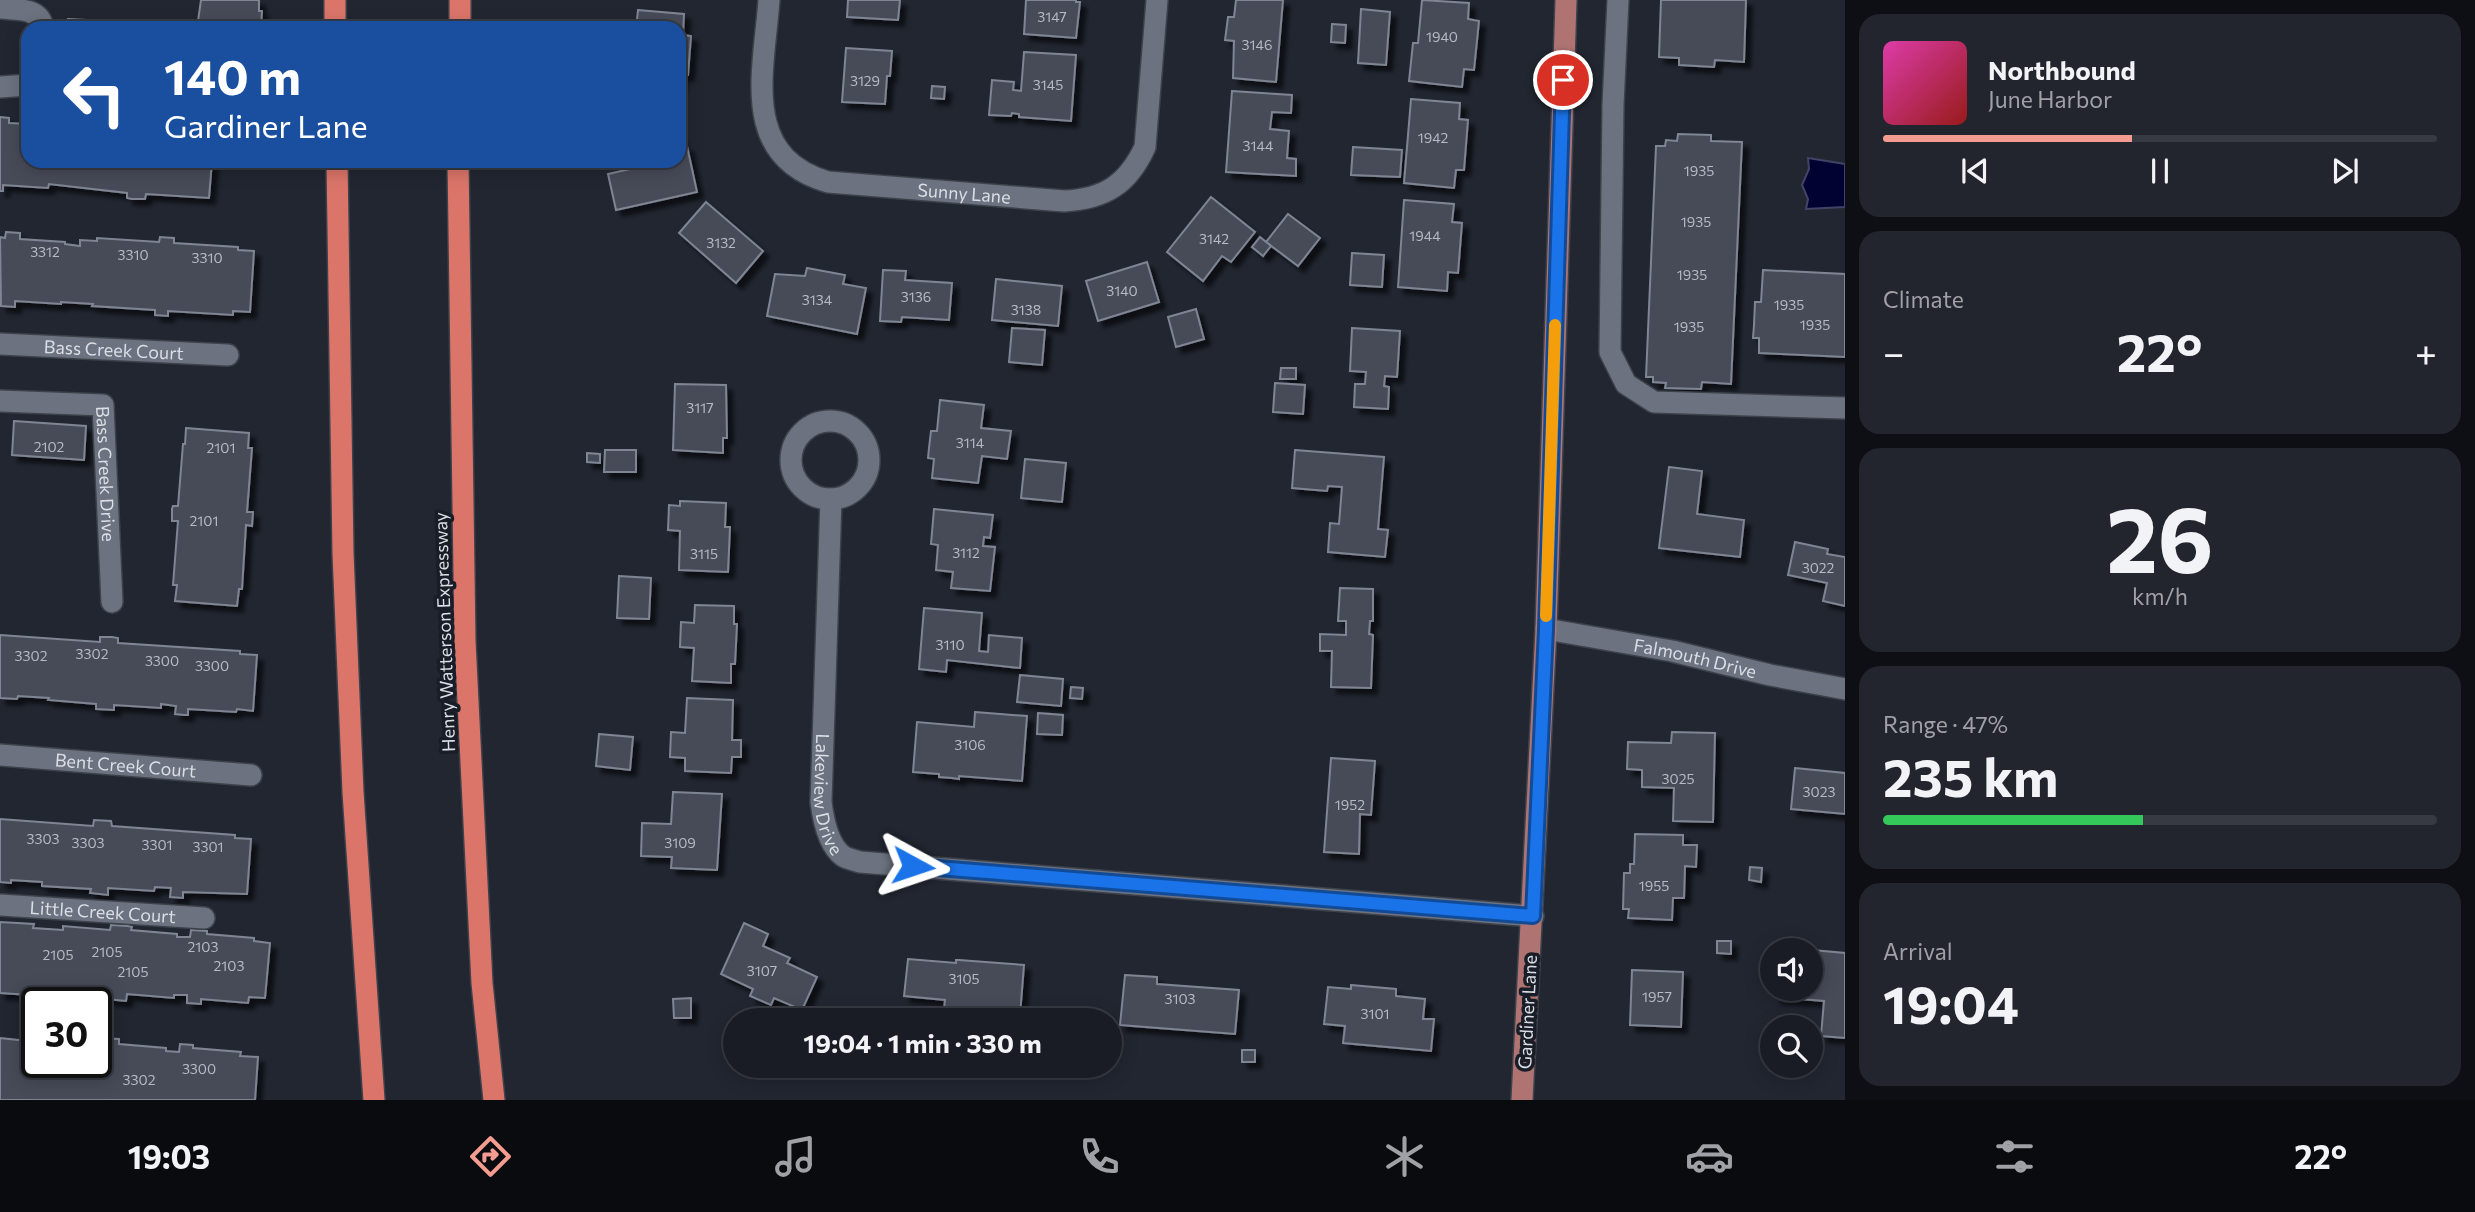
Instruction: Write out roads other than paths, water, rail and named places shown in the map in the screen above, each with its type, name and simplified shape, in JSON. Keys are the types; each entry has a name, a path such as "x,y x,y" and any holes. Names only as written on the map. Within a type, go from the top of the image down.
{"highway":[{"path":"335,0 335,21"},
{"path":"460,0 460,21"},
{"path":"337,168 343,553 353,792 374,1100"},
{"name":"Henry Watterson Expressway","path":"458,168 465,641 482,983 494,1100"}],"main road":[{"name":"Gardiner Lane","path":"1522,1100 1546,629 1566,0"}],"street":[{"name":"Sunny Lane","path":"769,0 763,115 771,140 781,155 794,167 810,177 828,182 1064,201 1101,195 1125,179 1141,155 1147,133 1157,0"},
{"path":"1618,0 1613,105 1610,352 1626,384 1654,402 1845,408"},
{"path":"0,8 25,10 37,14 41,21"},
{"path":"0,87 21,86"},
{"name":"Bass Creek Court","path":"0,344 228,355"},
{"name":"Bass Creek Drive","path":"0,401 103,405 112,602"},
{"name":"Lakeview Drive","path":"831,499 821,802 823,818 835,846 843,856 860,862 1533,916"},
{"name":"Falmouth Drive","path":"1546,629 1672,652 1845,689"},
{"name":"Bent Creek Court","path":"0,755 251,775"},
{"name":"Little Creek Court","path":"0,905 204,918"}]}
